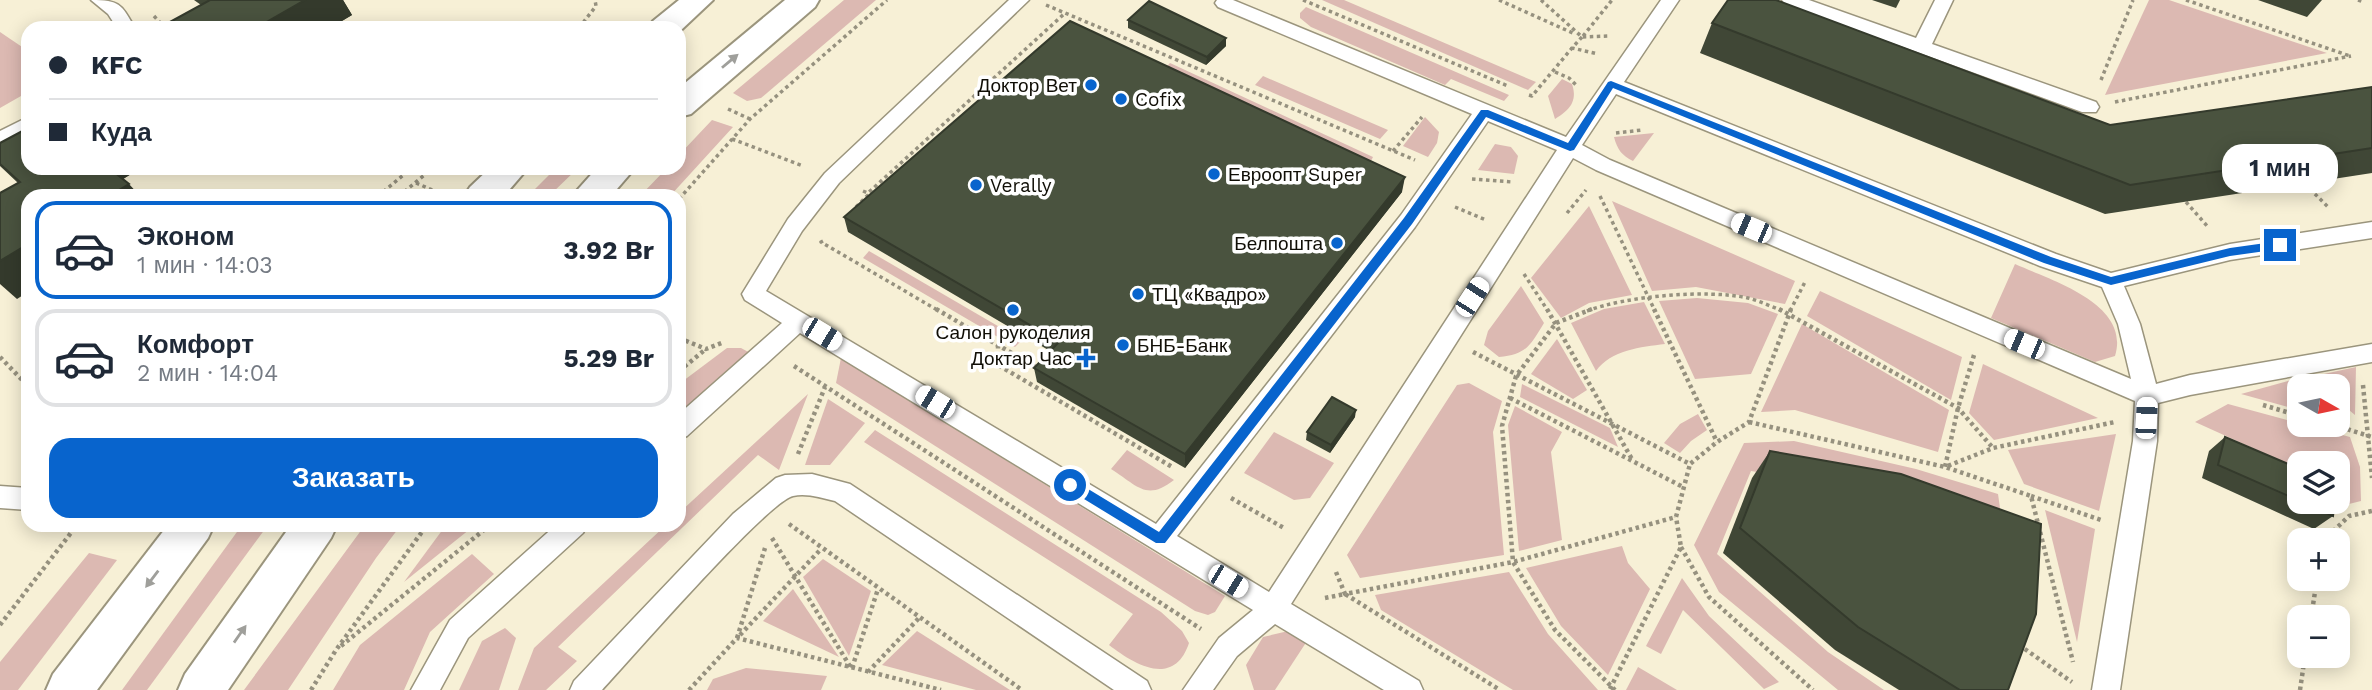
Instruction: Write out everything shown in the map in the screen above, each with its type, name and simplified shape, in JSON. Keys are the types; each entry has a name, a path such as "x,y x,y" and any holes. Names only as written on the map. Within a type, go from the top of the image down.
{"main road":[{"path":"672,21 698,0"},
{"path":"760,0 798,2"},
{"path":"686,100 798,2"},
{"path":"489,189 504,175"},
{"path":"597,189 611,175"},
{"path":"69,690 188,532"},
{"path":"201,690 311,532"}],"lane":[{"path":"100,0 115,10 121,21"},
{"path":"1020,0 832,178 795,225 752,294 800,320 1409,690"},
{"path":"1261,17 1276,0"},
{"path":"1197,690 1228,647 1273,609 1544,185 1670,0"},
{"path":"1791,0 2089,107"},
{"path":"1921,47 1944,0"},
{"path":"1224,3 1570,147 1603,165 2147,396 2190,385 2367,354"},
{"path":"1611,84 2048,260 2111,281 2230,252 2372,230"},
{"path":"1160,539 1408,221 1452,175 1485,113"},
{"path":"0,140 21,128"},
{"path":"2106,690 2145,440 2147,396 2129,324 2111,281"},
{"path":"686,423 800,320"},
{"path":"584,690 742,522 785,486 812,485 841,492 1137,690"},
{"path":"0,496 21,498"},
{"path":"425,690 459,629 566,532"}],"path":[{"path":"584,21 596,6 594,0"},
{"path":"686,191 750,119 887,0"},
{"path":"1035,0 1452,175 1519,183 1512,193"},
{"path":"1303,0 1532,96"},
{"path":"1499,0 1582,37 1618,36"},
{"path":"1541,0 1582,37"},
{"path":"1507,122 1612,0"},
{"path":"2089,107 2133,0"},
{"path":"2089,107 2351,56 2186,0"},
{"path":"2358,0 2364,2"},
{"path":"1102,40 1109,32"},
{"path":"1152,50 1160,43"},
{"path":"1572,48 1596,54 1607,51"},
{"path":"718,105 750,119"},
{"path":"1393,151 1426,111"},
{"path":"1608,134 1653,128"},
{"path":"906,159 916,163"},
{"path":"386,189 403,175"},
{"path":"409,189 425,175"},
{"path":"1452,175 1446,204 1491,222"},
{"path":"1544,185 1593,182"},
{"path":"1561,221 1593,182"},
{"path":"1593,182 1717,442"},
{"path":"416,183 430,189"},
{"path":"850,213 869,193 878,198"},
{"path":"831,233 821,243 1046,373"},
{"path":"1513,280 1521,269 1556,323 1633,461"},
{"path":"1807,277 1790,313 1749,422 1689,464 1676,517 1681,547 1709,597 1813,690"},
{"path":"1681,547 1612,689 1555,629 1514,562 1502,426 1516,376 1556,323 1603,305 1649,299 1696,294 1748,298 1790,313 1958,408 1993,448"},
{"path":"686,365 706,349 739,337 769,348 825,387 1228,647"},
{"path":"686,341 706,349"},
{"path":"998,345 998,365 1193,480 1203,482 1329,553 1345,594 1500,690"},
{"path":"1464,347 1689,464"},
{"path":"1962,348 1987,359"},
{"path":"1945,467 1974,354"},
{"path":"2367,354 2372,478"},
{"path":"0,358 21,379"},
{"path":"1510,398 1683,487"},
{"path":"1945,467 1993,448 2128,419"},
{"path":"1749,422 1945,467 2109,523"},
{"path":"2350,430 2369,436"},
{"path":"2008,637 2079,687 2031,496"},
{"path":"2337,528 2349,516 2372,511"},
{"path":"1273,609 1514,562 1676,517"},
{"path":"785,521 1022,690"},
{"path":"0,625 72,532"},
{"path":"311,690 336,650 421,532"},
{"path":"336,650 481,532"},
{"path":"770,534 851,669"},
{"path":"689,690 821,549"},
{"path":"851,669 878,589"},
{"path":"867,673 919,618"},
{"path":"737,638 942,690"},
{"path":"2300,690 2303,668"}],"shaded area":[{"path":"844,0 876,0 761,98 747,101 733,93"},
{"path":"1322,0 1344,0 1536,82 1528,90"},
{"path":"2149,0 2169,0 2327,53 2105,95"},
{"path":"1306,7 1509,95 1504,101 1451,79 1445,85 1311,27 1300,18 1300,13"},
{"path":"0,32 21,46 21,96 0,108"},
{"path":"1170,63 1373,157 1368,167 1160,74"},
{"path":"1263,76 1388,130 1380,139 1255,85"},
{"path":"1562,79 1572,84 1574,96 1568,109 1555,119 1548,96"},
{"path":"1425,117 1439,132 1437,143 1428,157 1403,146"},
{"path":"712,120 733,127 676,189 647,189 660,175 686,175 686,148"},
{"path":"1654,133 1633,161 1620,152 1614,137"},
{"path":"1495,144 1511,147 1518,156 1514,174 1478,170"},
{"path":"549,175 571,175 556,189 535,189"},
{"path":"1612,201 1795,281 1785,304 1696,287 1652,291"},
{"path":"1589,206 1632,295 1589,303 1561,318 1531,278"},
{"path":"869,251 1022,340 1015,347 863,258"},
{"path":"2015,264 2068,287 2100,309 2111,322 2117,338 2115,356 2095,362 1991,318"},
{"path":"1521,286 1544,323 1522,351 1499,357 1484,345 1488,331"},
{"path":"1820,291 1962,357 1951,400 1807,316"},
{"path":"1697,298 1748,303 1778,314 1751,374 1695,379 1659,301"},
{"path":"1644,302 1665,344 1618,354 1596,371 1571,323 1604,309"},
{"path":"1802,324 1949,410 1938,452 1795,410 1761,412"},
{"path":"1557,339 1587,390 1573,399 1531,374"},
{"path":"727,348 741,348 752,354 686,411 686,379"},
{"path":"841,358 1225,596 1215,612 1208,615 1195,611 836,383"},
{"path":"1983,364 2098,418 1994,440 1969,413"},
{"path":"2356,367 2355,415 2350,411 2350,374 2324,374"},
{"path":"2287,381 2287,407 2241,394"},
{"path":"1469,383 1502,401 1493,432 1504,555 1360,578 1347,555 1457,385"},
{"path":"1522,384 1610,428 1618,447 1520,397"},
{"path":"808,394 779,470 758,455 686,524 686,507"},
{"path":"828,399 865,423 830,465 805,465"},
{"path":"2228,404 2287,420 2287,438 2350,437 2360,467 2361,501 2350,504 2350,451 2287,451 2287,464 2195,422"},
{"path":"1515,406 1562,432 1551,452 1562,540 1519,551 1508,425"},
{"path":"1698,414 1707,430 1680,453 1664,443 1680,424"},
{"path":"875,430 1161,612 1182,631 1189,643 1182,657 1174,665 1164,669 1153,668 1130,659 1109,645 1133,614 864,442"},
{"path":"1274,432 1334,463 1310,498 1294,500 1244,473"},
{"path":"2116,434 2099,511 2024,484 2008,450"},
{"path":"1794,441 1916,469 1998,494 2004,536 1884,494 1751,471 1717,554 1828,652 1884,690 1838,690 1719,592 1694,545 1744,443"},
{"path":"1127,450 1174,480 1156,490 1142,489 1135,485 1111,469"},
{"path":"2045,510 2095,529 2077,642"},
{"path":"237,532 263,532 147,690 122,690"},
{"path":"360,532 396,532 288,690 244,690"},
{"path":"441,532 466,532 404,582"},
{"path":"658,532 678,532 558,647 577,661 546,690 518,690 534,648"},
{"path":"1622,546 1628,563 1650,589 1608,675 1561,626 1526,568"},
{"path":"89,553 117,560 18,690 0,690 0,662"},
{"path":"472,554 494,574 430,632 404,690 333,690 360,645"},
{"path":"823,559 871,591 849,656 803,577"},
{"path":"1509,572 1548,634 1598,690 1513,690 1381,610 1375,595"},
{"path":"1682,578 1709,616 1779,682 1764,689 1683,610 1661,654 1646,646"},
{"path":"793,589 839,657 763,621"},
{"path":"505,628 516,638 499,690 459,690 482,641"},
{"path":"1297,629 1309,638 1275,690 1254,690 1246,665 1263,637"},
{"path":"917,631 1010,690 976,690 882,665"},
{"path":"1638,667 1677,690 1626,690"},
{"path":"746,668 827,676 821,690 707,690 713,679"}],"building":[{"path":"210,0 305,0 268,21 172,21"},
{"path":"1728,0 1776,0 2110,125 2372,87 2372,148 2130,185 1712,23"},
{"path":"1149,1 1226,38 1207,57 1128,20"},
{"name":"ТЦ «Квадро»","path":"1070,21 1405,177 1185,454 1034,368 1059,342 844,217"},
{"path":"21,132 21,175 118,175 129,184 121,189 21,189 21,248 0,261 0,193 20,182 0,164 0,143"},
{"path":"1332,397 1356,410 1331,445 1307,432"},
{"path":"2225,437 2287,463 2287,495 2218,465"},
{"path":"1770,451 1901,474 2041,524 2036,614 2008,690 1960,690 1858,627 1740,528"}],"place":[{"name":"Доктор Вет","path":"1091,85"},
{"name":"Cofix","path":"1121,99"},
{"name":"Евроопт Super","path":"1214,174"},
{"name":"Verally","path":"976,185"},
{"name":"Белпошта","path":"1337,243"},
{"name":"ТЦ «Квадро»","path":"1138,294"},
{"name":"Салон рукоделия","path":"1013,310"},
{"name":"БНБ-Банк","path":"1123,345"},
{"name":"Доктар Час","path":"1086,358"}],"route":[{"path":"1070,485 1160,539 1408,221 1485,113 1570,147 1611,84 2048,260 2111,281 2230,252 2280,245"}]}
